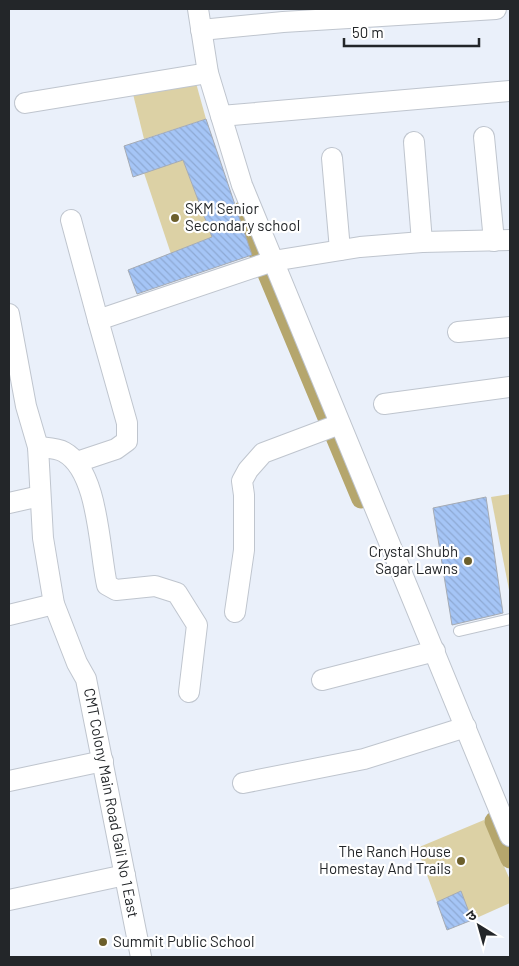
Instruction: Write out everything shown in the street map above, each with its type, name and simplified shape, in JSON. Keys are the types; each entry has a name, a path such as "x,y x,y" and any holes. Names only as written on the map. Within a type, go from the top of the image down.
{"street":[{"path":"198,9 203,73 221,116 267,264 460,729 510,836"},
{"path":"201,30 283,22 496,9"},
{"path":"24,103 203,73"},
{"path":"221,116 510,91"},
{"path":"98,320 267,264 340,250 422,242 502,240 484,136"},
{"path":"414,142 422,242"},
{"path":"332,158 340,250"},
{"path":"71,220 128,423 127,441 116,448 77,462"},
{"name":"CMT Colony Main Road Gali No 1 East","path":"9,314 18,407 38,447 43,538 54,604 76,663 86,679 141,957"},
{"path":"458,332 510,327"},
{"path":"384,404 510,387"},
{"path":"235,612 244,550 244,495 242,481 248,470 263,453 335,426"},
{"path":"38,447 63,451 77,462 87,482 97,518 107,585 116,590 155,586 170,589 177,593 197,625 189,692"},
{"path":"9,503 40,496"},
{"path":"9,615 54,604"},
{"path":"322,680 428,652"},
{"path":"243,783 364,759 460,729"},
{"path":"9,782 103,760"},
{"path":"9,900 125,875"}],"lane":[{"path":"458,631 510,619"}],"shaded area":[{"path":"196,83 206,119 144,139 133,94"},
{"path":"183,160 212,237 171,254 144,173"},
{"path":"510,494 510,595 491,497"},
{"path":"484,820 510,880 510,903 472,920 461,892 437,902 417,848"}],"building":[{"path":"206,119 252,255 137,294 128,270 212,237 183,160 133,177 124,146"},
{"name":"Crystal Shubh Sagar Lawns","path":"486,497 503,613 452,625 433,508"},
{"path":"461,891 472,920 447,930 437,902"}],"waterway":[{"path":"243,210 257,250 361,499"},
{"path":"494,821 510,859"}],"place":[{"name":"SKM Senior Secondary school","path":"175,218"},
{"name":"Crystal Shubh Sagar Lawns","path":"468,561"},
{"name":"The Ranch House Homestay And Trails","path":"461,861"},
{"name":"Summit Public School","path":"103,942"}]}
